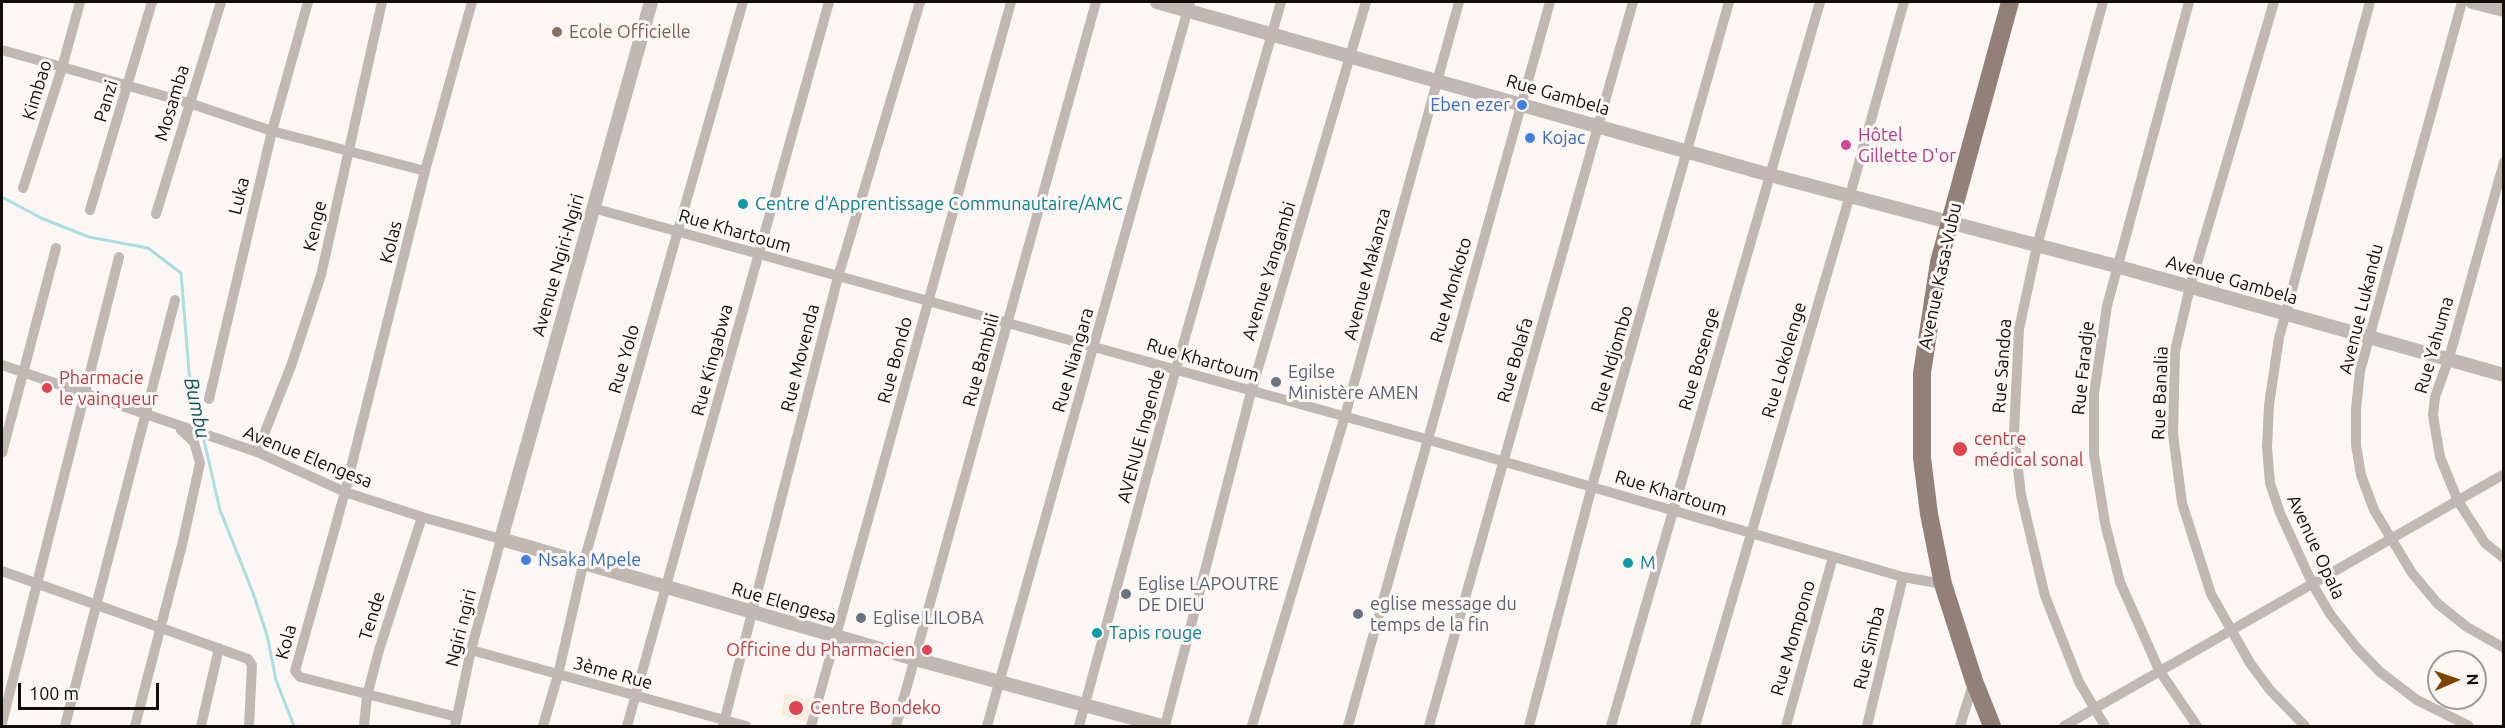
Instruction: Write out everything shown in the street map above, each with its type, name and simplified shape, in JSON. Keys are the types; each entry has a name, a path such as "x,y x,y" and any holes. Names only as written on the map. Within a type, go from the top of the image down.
{"main road":[{"name":"Avenue Kasa-Vubu","path":"1992,726 1974,681 1942,584 1929,514 1922,458 1922,373 1931,299 1949,222 2010,2"}],"street":[{"name":"Kimbao","path":"23,188 62,68 80,2"},
{"name":"Panzi","path":"90,210 152,2"},
{"name":"Mosamba","path":"156,214 221,2"},
{"name":"Luka","path":"209,399 272,131 308,2"},
{"name":"Kenge","path":"257,452 291,366 321,275 382,2"},
{"name":"Kolas","path":"345,492 425,171 472,2"},
{"name":"Avenue Ngiri-Ngiri","path":"501,539 651,2"},
{"name":"Rue Yolo","path":"543,726 558,675 584,561 742,2"},
{"name":"Rue Kingabwa","path":"627,726 829,2"},
{"name":"Rue Movenda","path":"724,724 838,277 920,2"},
{"name":"Rue Bondo","path":"811,726 1011,2"},
{"name":"Rue Bambili","path":"896,726 1096,2"},
{"name":"Rue Gambela","path":"1157,2 1189,6 1272,34 1689,150 1770,175 1949,222"},
{"name":"AVENUE Ingende","path":"1079,726 1176,369 1281,2"},
{"name":"Avenue Yangambi","path":"1163,726 1251,392 1366,2"},
{"name":"Avenue Makanza","path":"1252,726 1345,416 1459,2"},
{"name":"Rue Monkoto","path":"1348,726 1426,439 1550,2"},
{"name":"Rue Bolafa","path":"1429,726 1633,2"},
{"name":"Rue Ndjombo","path":"1529,726 1592,486 1730,2"},
{"name":"Rue Bosenge","path":"1611,726 1820,2"},
{"name":"Rue Lokolenge","path":"1695,726 1904,2"},
{"name":"Rue Sandoa","path":"2103,2 2037,246 2019,328 2014,433 2017,467 2032,549 2044,596 2065,651 2093,710 2105,726"},
{"name":"Rue Faradje","path":"2189,2 2107,306 2094,394 2094,454 2104,523 2120,582 2159,670 2197,726"},
{"name":"Rue Banalia","path":"2274,2 2190,287 2174,370 2175,462 2182,503 2196,553 2211,594 2270,690 2305,726"},
{"name":"Avenue Opala","path":"2370,2 2277,347 2269,405 2267,447 2270,483 2280,513 2313,585 2344,632 2380,672 2417,699 2469,726"},
{"name":"Avenue Lukandu","path":"2462,2 2368,337 2360,371 2356,445 2361,476 2374,510 2412,573 2438,604 2467,627 2504,648"},
{"path":"2472,2 2504,10"},
{"name":"Rue Niangara","path":"987,726 1189,6"},
{"path":"2,50 189,103 272,131 425,171"},
{"name":"Rue Yahuma","path":"2504,162 2449,358 2435,396 2433,416 2440,457 2458,501 2485,543 2504,558"},
{"name":"Rue Khartoum","path":"593,208 757,256 1345,416 1903,577 1942,584"},
{"name":"Avenue Gambela","path":"1949,222 2116,266 2504,375"},
{"path":"2,453 56,248"},
{"path":"2,723 119,257"},
{"path":"65,726 174,300"},
{"name":"Avenue Elengesa","path":"2,365 257,452 345,492 501,539"},
{"path":"135,726 200,463 194,442 173,423"},
{"path":"2064,726 2504,474"},
{"name":"Kola","path":"345,492 295,671 300,677 456,722"},
{"name":"Tende","path":"364,726 367,696 422,517"},
{"name":"Rue Elengesa","path":"501,539 584,561 752,613 1085,707 1163,726"},
{"name":"Ngiri ngiri","path":"456,722 471,650 501,539"},
{"name":"Rue Mompono","path":"1786,726 1833,557"},
{"path":"2,571 36,585 219,648 251,662 249,726"},
{"name":"Rue Simba","path":"1867,726 1903,577"},
{"path":"201,726 219,648"},
{"name":"3ème Rue","path":"471,650 724,724 746,726"},
{"path":"1960,726 1974,681"}],"shaded area":[{"name":"Centre Bondeko","path":"785,693 812,701 806,722 781,715"}],"waterway":[{"name":"Bumbu","path":"2,197 41,218 89,237 148,248 181,273 189,372 201,429"},
{"name":"Bumbu","path":"203,436 220,510 253,593 267,635 276,680 294,726"}],"place":[{"name":"Ecole Officielle","path":"557,32"},
{"name":"Eben ezer","path":"1522,105"},
{"name":"Kojac","path":"1530,138"},
{"name":"Hôtel Gillette D'or","path":"1846,145"},
{"name":"Centre d'Apprentissage Communautaire/AMC","path":"743,204"},
{"name":"Egilse Ministère AMEN","path":"1276,382"},
{"name":"Pharmacie le vainqueur","path":"47,388"},
{"name":"centre médical sonal","path":"1960,449"},
{"name":"Nsaka Mpele","path":"526,560"},
{"name":"M","path":"1628,563"},
{"name":"Eglise LAPOUTRE DE DIEU","path":"1126,594"},
{"name":"eglise message du temps de la fin","path":"1358,614"},
{"name":"Eglise LILOBA","path":"861,618"},
{"name":"Tapis rouge","path":"1097,633"},
{"name":"Officine du Pharmacien","path":"927,650"},
{"name":"Centre Bondeko","path":"796,708"}]}
